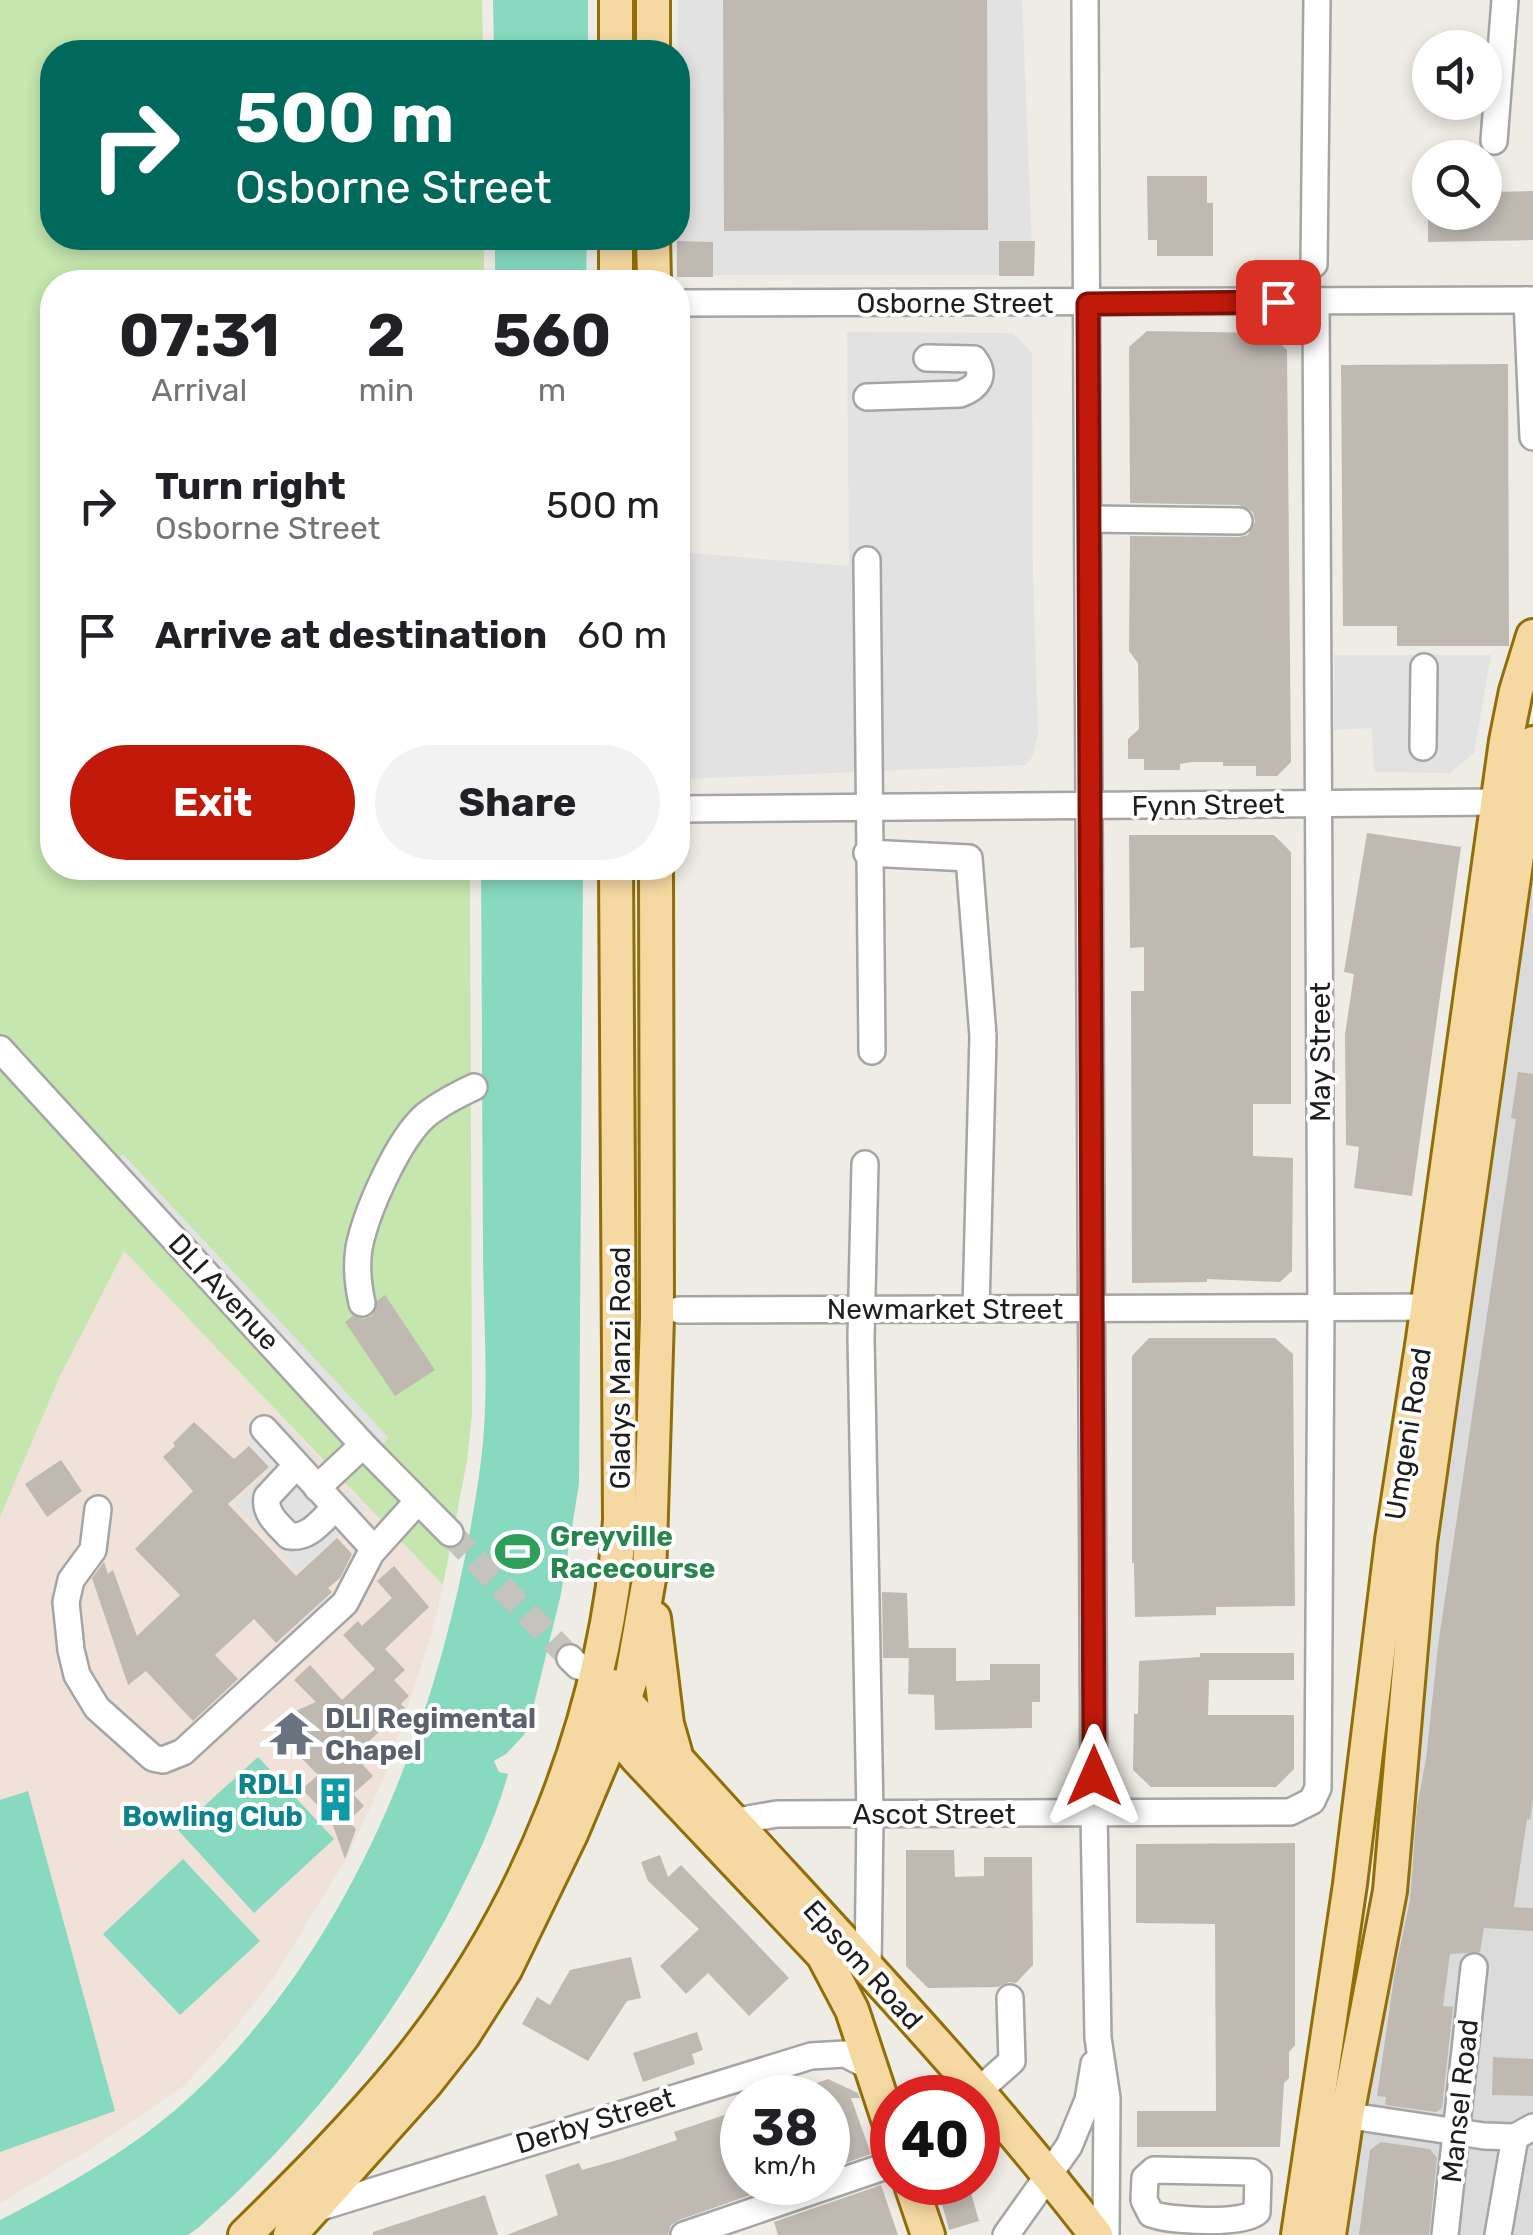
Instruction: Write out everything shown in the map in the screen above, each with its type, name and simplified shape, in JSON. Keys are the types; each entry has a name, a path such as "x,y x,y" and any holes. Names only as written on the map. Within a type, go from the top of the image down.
{"main road":[{"path":"616,0 616,40"},
{"path":"653,0 653,40"},
{"name":"Umgeni Road","path":"1329,2235 1331,2113 1350,1884 1419,1456 1512,708 1533,636"},
{"name":"Umgeni Road","path":"1439,1308 1524,868 1533,743"},
{"name":"Gladys Manzi Road","path":"245,2235 403,2068 479,1959 546,1826 584,1674 616,1577 620,1520 616,880"},
{"name":"Gladys Manzi Road","path":"290,2235 318,2208 463,2036 506,1970 539,1906 624,1700 643,1628 649,1579 668,1314 656,880"},
{"path":"620,1318 668,1314"},
{"name":"Umgeni Road","path":"1298,2235 1390,1891 1406,1541"},
{"path":"649,1579 665,1713 677,1760"},
{"name":"Epsom Road","path":"584,1674 624,1700 960,2075"},
{"name":"Epsom Road","path":"584,1674 614,1732 823,1956 846,1995 874,2075"},
{"path":"1350,1884 1390,1891"},
{"name":"Epsom Road","path":"1000,2120 1096,2235"},
{"path":"918,2205 928,2235"}],"street":[{"path":"1085,0 1094,1814 1098,2038 1106,2098 1106,2235"},
{"path":"1314,264 1317,0"},
{"path":"1494,140 1505,0"},
{"path":"1530,300 1533,437"},
{"name":"Osborne Street","path":"690,304 1530,300"},
{"name":"May Street","path":"1312,1801 1320,1777 1316,302"},
{"path":"867,397 960,394 973,390 979,381 980,366 974,359 927,358"},
{"path":"1089,519 1240,521"},
{"path":"866,560 872,1050"},
{"path":"1423,747 1424,667"},
{"name":"Fynn Street","path":"690,809 1499,802"},
{"path":"868,853 970,858 983,1036 976,1308"},
{"name":"DLI Avenue","path":"0,1049 363,1445 450,1533"},
{"path":"362,1303 358,1270 365,1228 406,1140 423,1118 446,1100 474,1087"},
{"path":"865,1164 861,1337 870,1814 868,1970"},
{"name":"Newmarket Street","path":"668,1314 976,1308 1439,1308"},
{"path":"264,1429 374,1548"},
{"path":"317,1488 363,1445"},
{"path":"296,1466 267,1497 266,1504 289,1536 299,1538 308,1534 335,1508"},
{"path":"98,1510 93,1550 71,1580 66,1602 77,1675 97,1708 153,1758 162,1760 183,1752 346,1604 374,1548 418,1500"},
{"name":"Ascot Street","path":"735,1824 777,1814 1290,1812 1312,1801"},
{"name":"Mansel Road","path":"1445,2235 1474,1967"},
{"path":"996,2075 1012,2061 1010,1998"},
{"path":"1006,2235 1069,2146 1080,2124 1098,2038"},
{"name":"Derby Street","path":"318,2208 810,2056 845,2054 872,2068"},
{"path":"1331,2113 1523,2142 1498,2235"},
{"path":"684,2235 870,2172"}],"shaded area":[{"path":"678,0 1022,0 1033,275 690,275 690,270 676,270 676,250 690,250 690,40 678,40"},
{"path":"847,332 1013,333 1032,353 1038,733 1033,756 1026,765 690,779 690,553 849,566"},
{"path":"1334,655 1491,655 1474,753 1450,773 1374,772 1372,728 1334,730"},
{"path":"1533,838 1533,2235 1341,2235 1466,1329"},
{"path":"123,1154 389,1438 383,1444 118,1159"},
{"path":"123,1250 443,1585 432,1633 386,1773 348,1856 274,1977 185,2085 94,2147 0,2203 0,1517 59,1378"},
{"path":"277,1416 319,1459 310,1467 338,1498 347,1489 367,1510 298,1572 234,1503 271,1468 248,1441"}],"green space":[{"path":"0,0 482,0 483,40 40,40 40,250 484,250 484,270 40,270 40,880 470,880 472,1415 443,1585 124,1251 59,1378 0,1517"},
{"path":"493,0 588,0 588,40 494,40"},
{"path":"495,250 587,250 586,270 495,270"},
{"name":"Greyville Racecourse","path":"481,880 583,880 579,1484 561,1594 533,1708 524,1735 494,1761 499,1772 508,1774 476,1858 427,1953 340,2080 272,2156 198,2228 188,2235 0,2235 0,2220 101,2164 193,2094 253,2030 306,1960 351,1883 390,1803 422,1719 467,1547 484,1434"},
{"path":"258,1757 334,1839 254,1913 178,1830"},
{"path":"28,1791 115,2111 0,2152 0,1800"},
{"path":"183,1859 260,1941 180,2015 103,1934"}],"building":[{"path":"723,0 987,0 988,230 724,231"},
{"path":"1147,176 1207,176 1207,203 1213,203 1213,256 1157,256 1157,240 1148,240"},
{"path":"1533,191 1533,240 1428,242 1428,230 1502,230 1502,192"},
{"path":"690,241 713,242 713,277 690,277 690,270 677,270 677,250 690,250"},
{"path":"999,241 1035,241 1034,276 999,276"},
{"path":"1147,331 1270,333 1287,350 1291,762 1277,776 1256,776 1256,766 1223,766 1223,762 1180,764 1180,770 1144,770 1144,759 1128,759 1128,739 1139,729 1138,663 1129,651 1130,536 1239,537 1248,535 1255,522 1253,512 1239,505 1130,503 1129,347"},
{"path":"1508,364 1509,646 1397,646 1397,626 1343,626 1341,365"},
{"path":"1367,833 1461,847 1412,1196 1354,1188 1359,1147 1346,1145 1345,1035 1354,974 1344,972"},
{"path":"1129,835 1274,835 1291,852 1291,1104 1253,1104 1253,1156 1293,1158 1292,1271 1280,1282 1207,1279 1132,1283 1131,991 1144,991 1144,947 1130,948"},
{"path":"1518,1072 1533,1074 1533,1800 1514,1907 1533,1908 1533,1931 1484,1928 1480,1952 1450,1954 1443,2006 1453,2007 1442,2108 1436,2112 1385,2105 1386,2097 1377,2096 1395,1971 1410,1900 1417,1807 1438,1646 1516,1119 1511,1118"},
{"path":"385,1295 435,1370 395,1396 345,1322 353,1316 372,1316 378,1300"},
{"path":"1149,1338 1275,1338 1293,1354 1295,1606 1216,1607 1216,1615 1135,1617 1132,1356"},
{"path":"194,1422 234,1459 249,1446 269,1467 228,1504 296,1576 337,1538 352,1554 340,1578 328,1588 332,1592 276,1643 254,1619 215,1655 238,1679 193,1721 146,1671 128,1685 92,1578 104,1562 108,1574 113,1570 137,1636 180,1595 135,1549 193,1491 163,1457"},
{"path":"61,1460 82,1491 47,1517 25,1484"},
{"path":"394,1566 429,1607 385,1649 405,1670 394,1680 409,1696 401,1704 405,1708 354,1755 373,1776 353,1794 364,1806 348,1821 356,1829 345,1859 331,1820 302,1789 318,1775 273,1729 289,1714 316,1702 294,1680 310,1665 342,1700 375,1669 343,1635 358,1621 362,1626 392,1598 377,1581"},
{"path":"882,1592 907,1593 909,1658 883,1658"},
{"path":"909,1648 956,1648 956,1681 990,1680 990,1664 1040,1664 1040,1702 1032,1702 1032,1728 935,1730 934,1695 908,1694"},
{"path":"1200,1653 1294,1653 1294,1680 1209,1680 1208,1715 1294,1715 1294,1769 1276,1787 1151,1787 1133,1770 1139,1661 1200,1657"},
{"path":"1295,1843 1295,2045 1289,2052 1289,2078 1284,2083 1280,2147 1137,2147 1137,2111 1216,2111 1215,1924 1136,1923 1136,1844"},
{"path":"906,1850 954,1850 955,1877 984,1876 984,1857 1032,1857 1033,1965 1016,1983 928,1988 906,1966"},
{"path":"660,1855 668,1877 681,1865 789,1978 749,2016 708,1973 686,1994 660,1966 699,1929 648,1881 641,1862"},
{"path":"631,1957 641,1998 627,2001 588,2061 522,2024 537,1997 550,2005 570,1970"},
{"path":"697,2032 703,2050 692,2054 695,2064 643,2082 633,2053"},
{"path":"1493,2057 1533,2059 1533,2096 1492,2095"},
{"path":"850,2089 860,2098 851,2098 870,2154 850,2161"},
{"path":"720,2116 722,2205 679,2220 671,2225 668,2235 507,2235 558,2215 545,2175 579,2163 582,2170 621,2159 677,2140 674,2132"},
{"path":"1381,2142 1430,2149 1437,2158 1429,2235 1359,2235 1370,2150"},
{"path":"870,2189 870,2205 888,2205 898,2235 778,2235 774,2222 823,2205 850,2205 850,2196"},
{"path":"485,2195 498,2235 373,2235 373,2232"},
{"path":"942,2205 974,2205 979,2221 949,2230"}],"tunnel":[{"path":"450,1533 570,1658"}],"place":[{"name":"Greyville Racecourse","path":"517,1552"},
{"name":"DLI Regimental Chapel","path":"292,1734"},
{"name":"RDLI Bowling Club","path":"336,1800"}],"route":[{"path":"1094,1776 1088,304 1278,302"}]}
